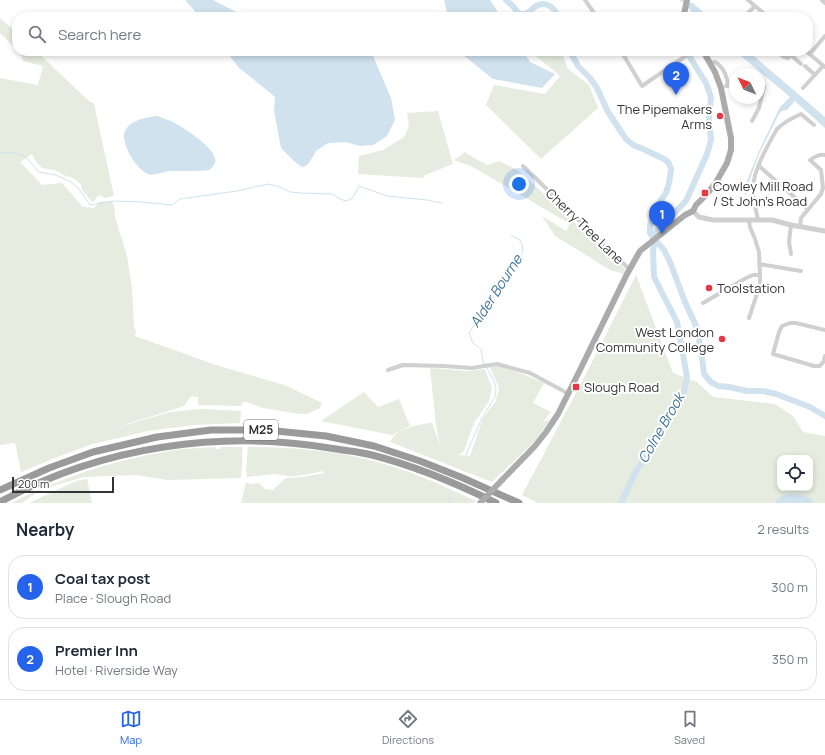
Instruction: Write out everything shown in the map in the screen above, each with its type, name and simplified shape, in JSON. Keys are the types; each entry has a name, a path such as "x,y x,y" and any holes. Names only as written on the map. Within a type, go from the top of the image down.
{"highway":[{"name":"M25","path":"0,490 49,468 94,452 157,437 211,430 266,430 326,436 374,446 420,460 519,503"},
{"name":"M25","path":"0,502 51,477 123,454 157,448 210,442 263,440 316,445 371,455 405,465 454,483 496,503"}],"main road":[{"path":"684,12 687,0"},
{"path":"480,503 535,446 558,414 629,269 640,251 693,211 711,190 722,174 731,150 731,138 721,88 711,63 706,56"}],"street":[{"path":"585,0 593,12"},
{"path":"748,0 762,12"},
{"path":"822,0 825,3"},
{"path":"749,12 755,6"},
{"path":"813,48 825,36"},
{"path":"820,42 825,46"},
{"path":"624,56 642,86 686,56"},
{"path":"792,56 815,75"},
{"path":"803,88 824,66 812,56"},
{"path":"711,63 715,62 724,69 728,86 721,88"},
{"path":"752,121 760,104"},
{"path":"758,220 753,198 754,179 776,129 787,121 801,114 814,125"},
{"path":"800,226 801,218 823,195 821,170 810,160 814,157 825,154"},
{"name":"Cherry Tree Lane","path":"523,166 629,269"},
{"path":"759,166 808,209"},
{"path":"821,170 825,166"},
{"path":"693,211 700,217 713,220 772,220 825,231"},
{"path":"749,221 759,252 760,275 760,284 749,318"},
{"path":"791,225 789,242 791,254"},
{"path":"759,264 801,271"},
{"path":"703,303 746,278 753,275 760,275"},
{"path":"825,330 796,323 790,323 782,326 773,354 814,366 820,366 824,361 825,356"},
{"path":"388,370 403,365 472,368 497,364 530,373 568,394"}],"shaded area":[{"path":"0,18 12,29 12,45 0,33"},
{"path":"21,56 41,56 90,102 94,104 114,196 105,198 100,195 92,202 82,190 81,184 73,178 63,175 55,170 42,168 32,154 20,162 42,185 62,183 83,207 94,208 99,202 112,201 115,217 127,256 132,289 134,326 136,332 135,336 216,365 287,386 322,403 320,408 307,414 300,414 263,408 247,402 243,402 241,406 198,405 198,397 191,396 184,406 105,431 170,412 202,409 241,411 240,423 194,425 148,431 93,444 21,472 15,443 0,445 0,78 38,85 43,66 23,61"},
{"path":"536,56 563,56 568,69 589,85 598,108 541,159 486,105 494,85 545,94 560,76"},
{"path":"438,111 453,164 425,175 423,178 358,174 359,156 383,150 404,137 409,126 407,113"},
{"path":"465,152 488,165 499,161 519,171 625,269 624,274 610,270 555,236 542,216 566,231 570,224 473,167 454,160"},
{"path":"636,275 673,373 697,382 713,397 775,404 793,416 803,432 825,436 825,503 814,503 813,501 776,501 775,503 538,503 522,495"},
{"path":"499,366 544,383 533,403 551,412 543,422 550,420 535,441 492,482 390,442 399,432 418,425 432,423 440,445 436,425 430,368 468,371 485,369 492,388 489,401 474,423 464,451 458,455 470,456 483,418 496,401 499,388 490,367"},
{"path":"364,392 378,407 399,399 410,426 392,435 321,421"},
{"path":"215,447 215,449 220,449 221,447 242,447 241,478 167,480 136,475 84,477 46,488 22,503 11,503 53,484 95,468 161,452"},
{"path":"248,447 305,450 362,458 406,471 435,482 476,501 474,503 241,503 246,482 251,484 259,483 265,489 273,490 286,478 303,477 324,473 323,471 296,476 275,474 247,477 246,470"},
{"path":"87,479 92,503 29,503 76,481"}],"water":[{"path":"185,0 213,0 236,12 196,12"},
{"path":"444,0 490,0 498,12 447,12"},
{"path":"679,0 687,0 703,12 691,12"},
{"path":"230,56 373,56 391,98 395,120 387,136 373,145 360,146 345,142 328,143 316,151 309,163 302,167 281,148 274,111 275,97 239,68"},
{"path":"464,56 526,56 530,62 555,74 542,88 493,79"},
{"path":"741,56 754,56 825,117 825,128 795,101 787,110 782,111 779,114 760,152 745,195 745,186 759,151 780,107 790,97 765,76 765,68 755,68"},
{"path":"157,116 184,128 201,140 213,154 215,161 211,169 205,171 169,171 154,175 148,174 142,170 133,160 128,151 124,141 124,134 129,126 138,120"},
{"path":"793,494 805,496 814,503 775,503 780,497"}],"waterway":[{"path":"506,0 517,12"},
{"path":"528,12 540,4 547,4 556,12"},
{"path":"573,56 578,66 590,78 597,88 608,112 626,139 633,145 664,159 670,166 671,170 669,183 666,193 660,201 653,216 650,225 650,233 664,250 670,262 685,302 697,328 704,374 711,382 718,386 776,394 810,407 825,416"},
{"name":"Colne Brook","path":"621,503 635,473 683,396 687,377 677,322 654,277 654,244 652,236 686,201 707,154 711,140 709,117 711,97 706,83 689,56"},
{"name":"Alder Bourne","path":"0,153 15,153 26,157 39,172 56,175 71,182 79,189 90,205 115,201 172,205 180,199 237,191 268,184 290,192 332,194 346,201 351,199 359,186 387,196 442,203"},
{"name":"Alder Bourne","path":"485,365 481,349 473,343 469,333 522,253 523,250 521,241 511,235"},
{"name":"Alder Bourne","path":"465,457 482,418 495,397 496,389 494,381 487,368"},
{"name":"Alder Bourne","path":"448,495 451,503"}],"place":[{"name":"Premier Inn","path":"676,95"},
{"name":"The Pipemakers Arms","path":"720,116"},
{"name":"Cowley Mill Road / St John's Road","path":"705,193"},
{"name":"Coal tax post","path":"662,234"},
{"name":"Toolstation","path":"709,288"},
{"name":"West London Community College","path":"722,339"},
{"name":"Slough Road","path":"576,387"}]}
